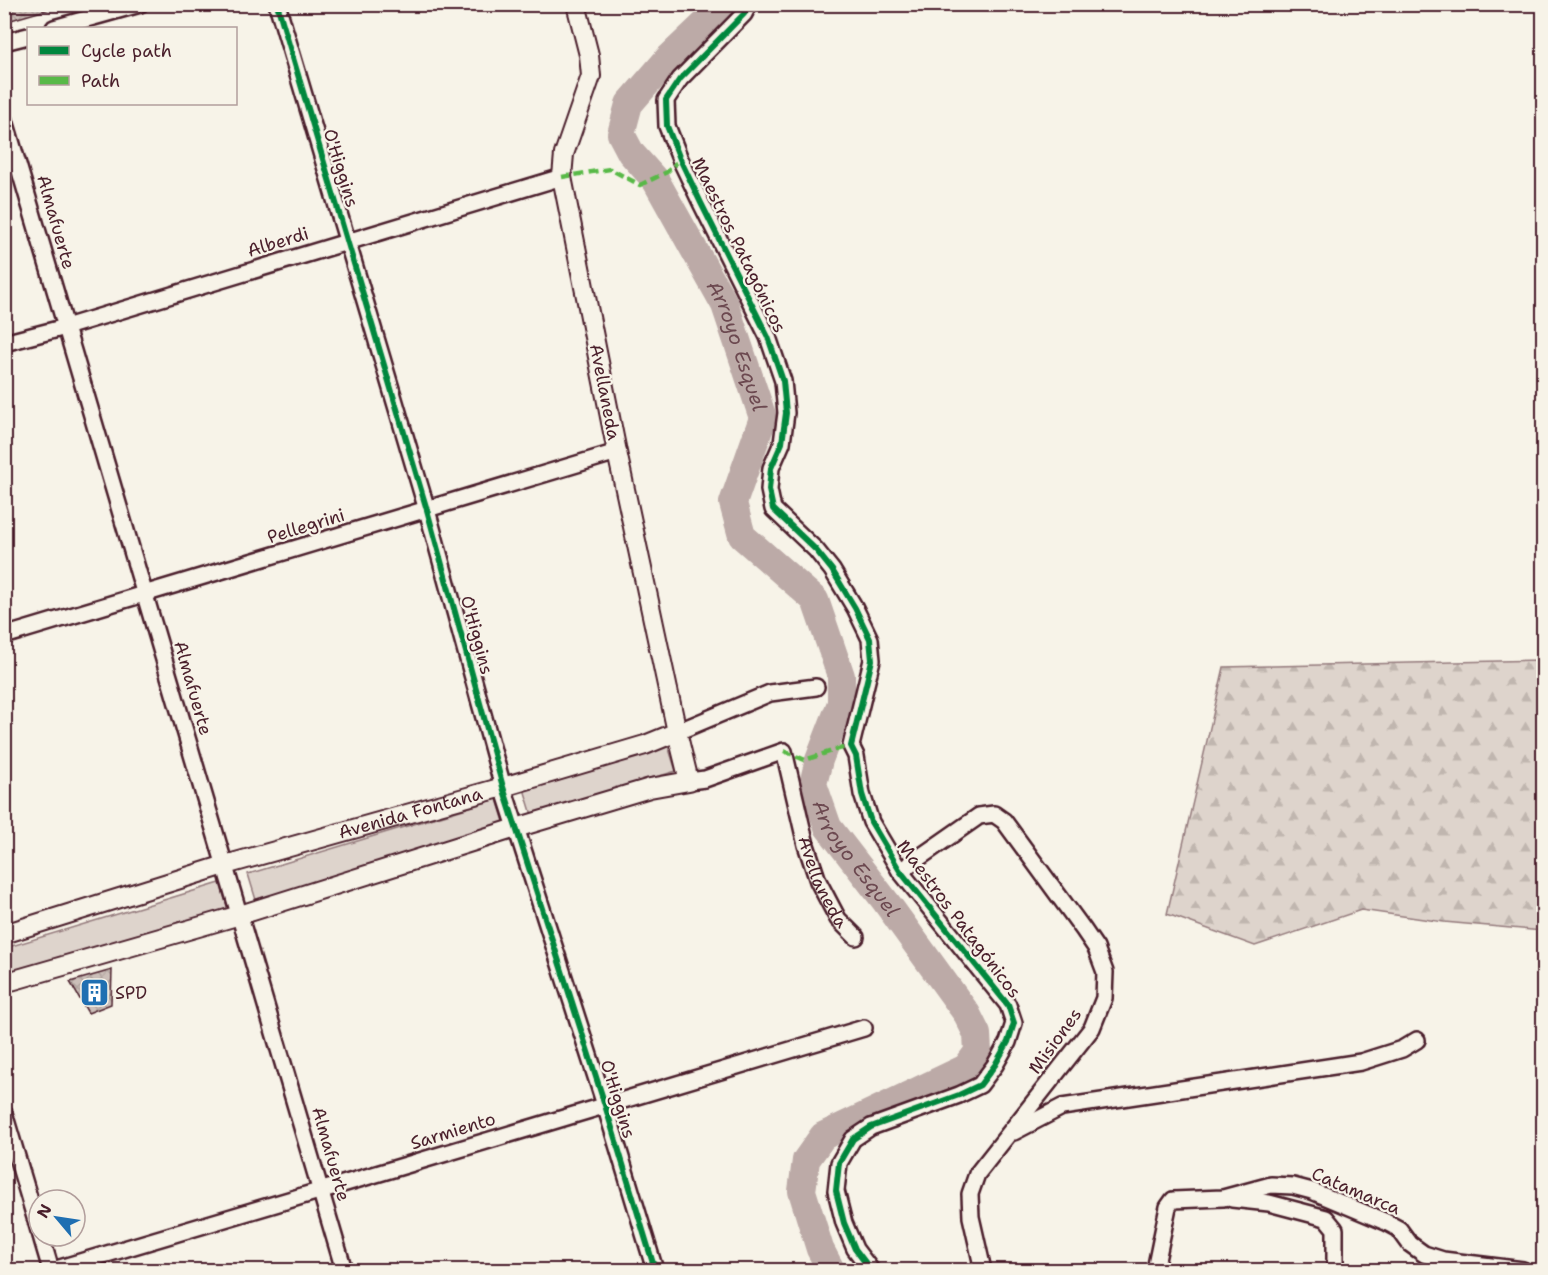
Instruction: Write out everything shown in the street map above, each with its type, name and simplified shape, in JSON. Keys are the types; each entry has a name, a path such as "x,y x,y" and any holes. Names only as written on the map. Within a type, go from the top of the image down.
{"street":[{"path":"58,27 140,4"},
{"name":"O'Higgins","path":"277,4 427,510 503,787 605,1105 655,1270"},
{"name":"Avellaneda","path":"576,4 590,55 591,76 564,154 562,177 689,781 705,779 783,751 806,845 818,881 838,920 856,937"},
{"name":"Maestros Patagónicos","path":"749,4 744,14 680,79 666,100 667,126 701,203 768,337 783,381 786,413 782,443 771,468 769,490 773,509 816,550 832,570 855,608 870,639 872,660 851,747 856,756 862,794 871,822 900,871 1008,1005 1014,1023 1008,1042 980,1085 959,1095 870,1127 853,1139 839,1163 836,1191 844,1223 855,1249 871,1270"},
{"path":"4,42 27,36"},
{"name":"Almafuerte","path":"4,117 344,1270"},
{"name":"Alberdi","path":"4,343 66,327 562,177"},
{"name":"Pellegrini","path":"4,636 618,452"},
{"name":"Avenida Fontana","path":"4,934 225,865 645,745 770,693 816,687"},
{"path":"4,983 240,915 650,788 689,781"},
{"name":"Misiones","path":"900,871 979,816 994,814 1004,821 1083,929 1096,948 1105,972 1104,998 1092,1028 977,1174 970,1194 971,1217 983,1270"},
{"name":"Sarmiento","path":"52,1270 321,1192 864,1028"},
{"path":"1009,1134 1062,1107 1361,1062 1402,1049 1418,1040"},
{"path":"4,1113 27,1191"},
{"name":"Catamarca","path":"1155,1270 1168,1207 1173,1200 1223,1198 1271,1185 1293,1186 1312,1191 1386,1222 1399,1230 1410,1244 1424,1254 1443,1260 1523,1270"},
{"path":"1223,1198 1269,1203 1326,1218 1335,1229 1335,1270"},
{"path":"44,1248 52,1270"}],"green space":[{"path":"1543,660 1543,931 1444,922 1361,910 1255,946 1167,914 1224,667"},
{"path":"668,746 676,771 532,815 524,789"},
{"path":"497,799 505,825 256,900 248,874"},
{"path":"220,883 228,909 5,976 5,948"}],"building":[{"path":"4,4 53,4 53,8 4,22"},
{"name":"SPD","path":"112,970 111,1004 88,1013 70,982"}],"waterway":[{"name":"Arroyo Esquel","path":"726,4 668,59 629,104 621,134 631,153 656,181 725,305 763,418 733,503 742,536 815,600 841,676 841,703 819,760 813,784 828,827 886,902 967,1014 977,1034 978,1052 966,1068 823,1136 806,1160 802,1191 820,1249 831,1270"}],"marked path":[{"path":"562,177 610,169 640,185 667,172 680,159"},
{"path":"784,751 805,760 851,746"}],"cycle path":[{"path":"277,4 427,510 503,787 605,1105 655,1270"},
{"path":"749,4 744,14 680,79 666,100 667,126 701,203 768,337 783,381 786,413 782,443 771,468 769,490 773,509 816,550 832,570 855,608 870,639 872,660 851,746 856,756 862,794 871,822 900,871 1008,1005 1014,1023 1008,1042 980,1085 871,1127 853,1139 839,1163 836,1191 844,1223 855,1249 871,1270"}],"place":[{"name":"SPD","path":"94,993"}]}
